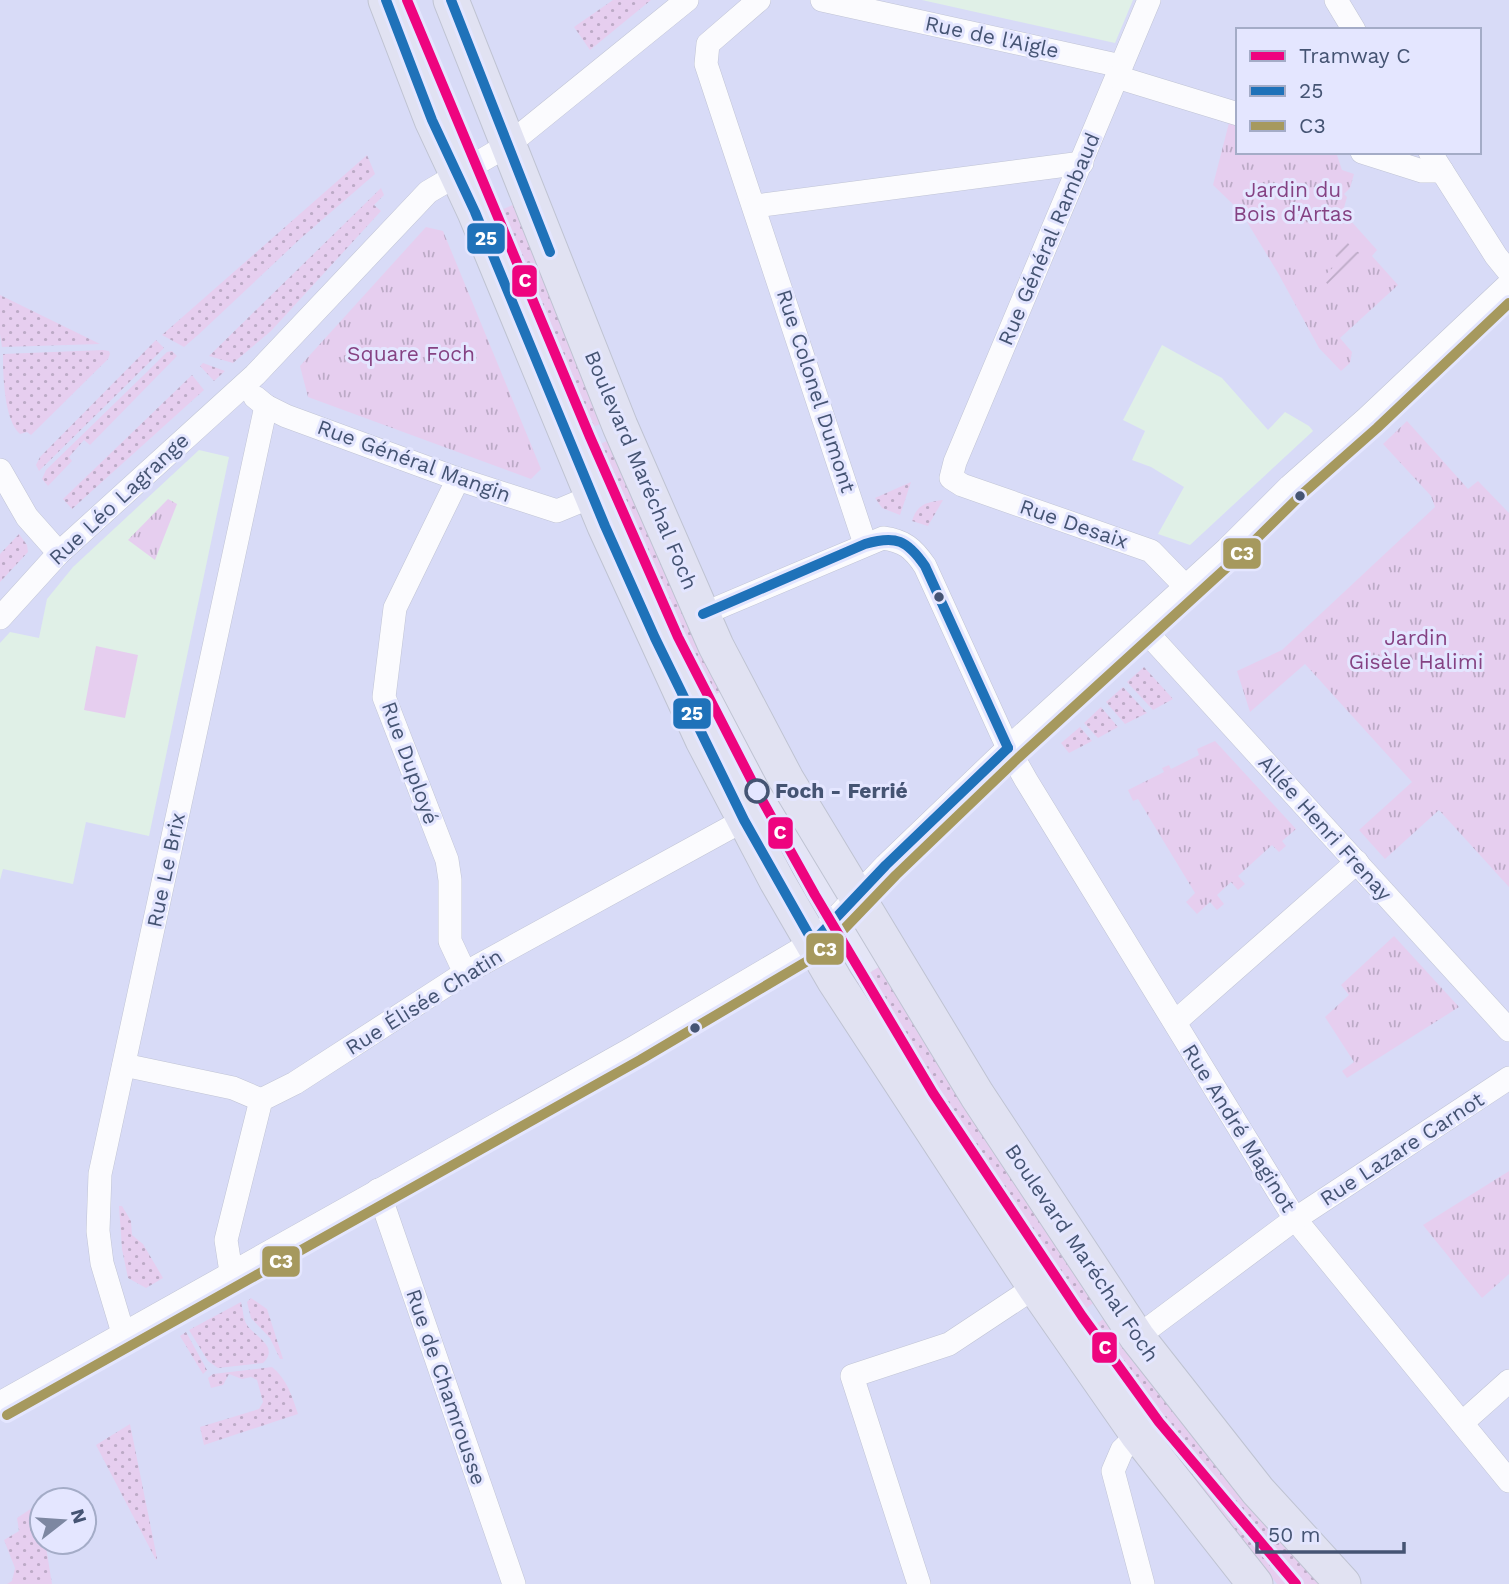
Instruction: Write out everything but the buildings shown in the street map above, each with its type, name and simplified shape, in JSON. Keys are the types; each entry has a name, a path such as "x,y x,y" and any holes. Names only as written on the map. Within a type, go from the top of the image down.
{"main road":[{"path":"386,0 451,163 475,212 593,496 697,728 744,820 813,942 1035,1287 1138,1435 1255,1584"},
{"name":"Boulevard Maréchal Foch","path":"451,0 610,403 716,646 766,744 855,897 977,1095 1137,1337 1258,1491 1343,1584"}],"street":[{"path":"451,163 687,0"},
{"name":"Rue Colonel Dumont","path":"759,0 708,44 706,64 865,544"},
{"name":"Rue de l'Aigle","path":"821,0 1119,71 1236,113"},
{"name":"Rue Général Rambaud","path":"951,478 955,462 1149,0"},
{"path":"1336,0 1353,28"},
{"path":"1368,154 1423,171 1436,162 1509,272"},
{"name":"Rue Léo Lagrange","path":"0,618 59,554 242,385 310,318 451,163"},
{"path":"755,206 1082,163"},
{"path":"0,1403 633,1048 813,942 832,925 855,897 1008,748 1186,587 1290,486 1367,418 1509,284"},
{"name":"Rue Général Mangin","path":"242,385 266,407 299,421 458,479 557,511 593,496"},
{"name":"Rue Le Brix","path":"123,1333 102,1263 98,1231 100,1174 266,407"},
{"path":"0,470 27,517 59,554"},
{"name":"Rue Desaix","path":"951,478 956,484 1151,551 1186,587"},
{"name":"Rue Duployé","path":"458,479 395,608 384,697 447,860 450,880 450,941 465,973"},
{"path":"703,614 865,544 883,538 899,541 914,549 925,566 1008,748"},
{"name":"Allée Henri Frenay","path":"1142,627 1509,1030"},
{"name":"Rue André Maginot","path":"1008,748 1295,1219 1509,1481"},
{"name":"Rue Élisée Chatin","path":"261,1100 295,1083 465,973 744,820"},
{"path":"1175,1022 1356,862"},
{"path":"124,1065 233,1088 261,1100 226,1240 231,1272"},
{"name":"Rue Lazare Carnot","path":"1137,1337 1295,1219 1509,1078"},
{"name":"Rue de Chamrousse","path":"378,1190 514,1584"},
{"path":"919,1584 852,1376 949,1344 1035,1287"},
{"path":"1462,1423 1509,1381"},
{"path":"1138,1435 1122,1450 1113,1471 1143,1584"}],"shaded area":[{"path":"0,0 1509,0 1509,1584 0,1584","holes":["623,498 1037,1240 870,982 731,733"]},
{"path":"922,0 1133,0 1115,43"},
{"path":"1162,345 1222,378 1268,430 1285,412 1313,431 1190,545 1158,534 1184,487 1151,467 1132,460 1145,431 1123,420"},
{"path":"199,450 229,457 149,836 86,822 73,884 3,869 0,880 0,643 10,632 39,638 47,599 73,567"}],"green space":[{"path":"613,0 651,0 590,50 574,27"},
{"name":"Jardin du Bois d'Artas","path":"1230,119 1236,121 1236,154 1337,154 1342,170 1354,174 1350,188 1344,194 1347,197 1342,215 1351,218 1377,250 1372,256 1398,285 1340,338 1352,352 1350,363 1341,371 1319,348 1241,212 1213,185"},
{"path":"367,155 375,174 300,239 198,335 184,347 162,335"},
{"path":"381,188 384,195 374,205 381,211 271,331 233,363 209,356"},
{"path":"520,202 608,421 577,433 489,215"},
{"name":"Square Foch","path":"426,227 443,231 541,469 531,479 308,397 300,366"},
{"path":"1345,240 1363,259 1330,287 1322,278 1340,261 1332,252"},
{"path":"0,295 100,344 2,347"},
{"path":"156,340 164,348 39,471 36,465 40,457"},
{"path":"109,351 108,359 31,435 27,432 20,434 8,408 3,354"},
{"path":"172,351 177,356 90,445 84,440 69,457 72,461 48,486 42,479 46,470 167,352"},
{"path":"203,363 225,371 214,381 200,366"},
{"path":"192,375 204,390 72,509 63,499"},
{"name":"Jardin Gisèle Halimi","path":"1407,421 1468,489 1478,481 1509,513 1509,887 1439,810 1385,859 1359,830 1412,782 1305,664 1250,712 1237,671 1282,650 1435,507 1431,496 1383,444"},
{"path":"617,437 729,688 697,703 585,450"},
{"path":"911,482 900,515 882,508 875,498"},
{"path":"168,499 177,504 155,560 128,540"},
{"path":"943,500 928,526 912,521 923,505"},
{"path":"19,534 27,545 28,552 0,582 0,554"},
{"path":"96,646 138,655 125,718 84,710"},
{"path":"1144,667 1173,699 1153,710 1127,682"},
{"path":"1123,687 1147,713 1125,724 1106,702"},
{"path":"1101,707 1118,727 1098,738 1084,723"},
{"path":"1080,727 1092,741 1069,753 1061,743"},
{"path":"1215,741 1296,829 1282,841 1286,846 1279,852 1272,845 1238,876 1245,884 1238,890 1231,882 1217,895 1224,904 1217,910 1210,902 1197,914 1186,902 1195,893 1138,799 1133,801 1128,790 1164,772 1162,768 1169,765 1171,769 1199,755 1197,749"},
{"path":"1394,936 1459,1007 1347,1078 1342,1071 1354,1062 1325,1017 1349,995 1341,985"},
{"path":"882,965 1099,1299 1071,1319 853,983"},
{"path":"1509,1171 1509,1274 1482,1298 1423,1225"},
{"path":"119,1206 122,1206 131,1221 132,1235 143,1244 163,1278 146,1288 128,1278 122,1249"},
{"path":"251,1298 267,1309 283,1359 280,1359 270,1338 251,1318 247,1302"},
{"path":"241,1302 246,1323 268,1347 268,1357 263,1363 218,1368 208,1361 189,1330"},
{"path":"1109,1315 1329,1584 1277,1584 1137,1411 1082,1334"},
{"path":"186,1332 207,1370 203,1374 180,1336"},
{"path":"272,1367 285,1382 298,1414 204,1445 200,1427 259,1409 263,1402 257,1380 251,1377 242,1379 229,1374 223,1385 211,1388 208,1378 213,1374"},
{"path":"130,1424 157,1558 156,1560 96,1445"},
{"path":"28,1511 28,1556 47,1556 52,1584 7,1584 12,1581 15,1568 4,1540 19,1531 17,1518"}],"tram line":[{"name":"C","path":"407,0 590,437 678,637 757,791 815,895 933,1093 1082,1316 1159,1422 1296,1584"}],"transit line":[{"name":"25","path":"386,0 432,120 475,212 605,526 655,638 744,820 813,942"},
{"name":"25","path":"451,0 550,252"},
{"name":"C3","path":"7,1415 640,1060 821,953 896,875 1018,758 1236,559 1300,496 1377,428 1509,303"},
{"name":"25","path":"703,614 865,544 885,540 900,542 912,550 925,566 1008,748"},
{"name":"25","path":"813,942 886,865 1008,748"}],"place":[{"name":"Foch - Ferrié","path":"757,791"}]}
